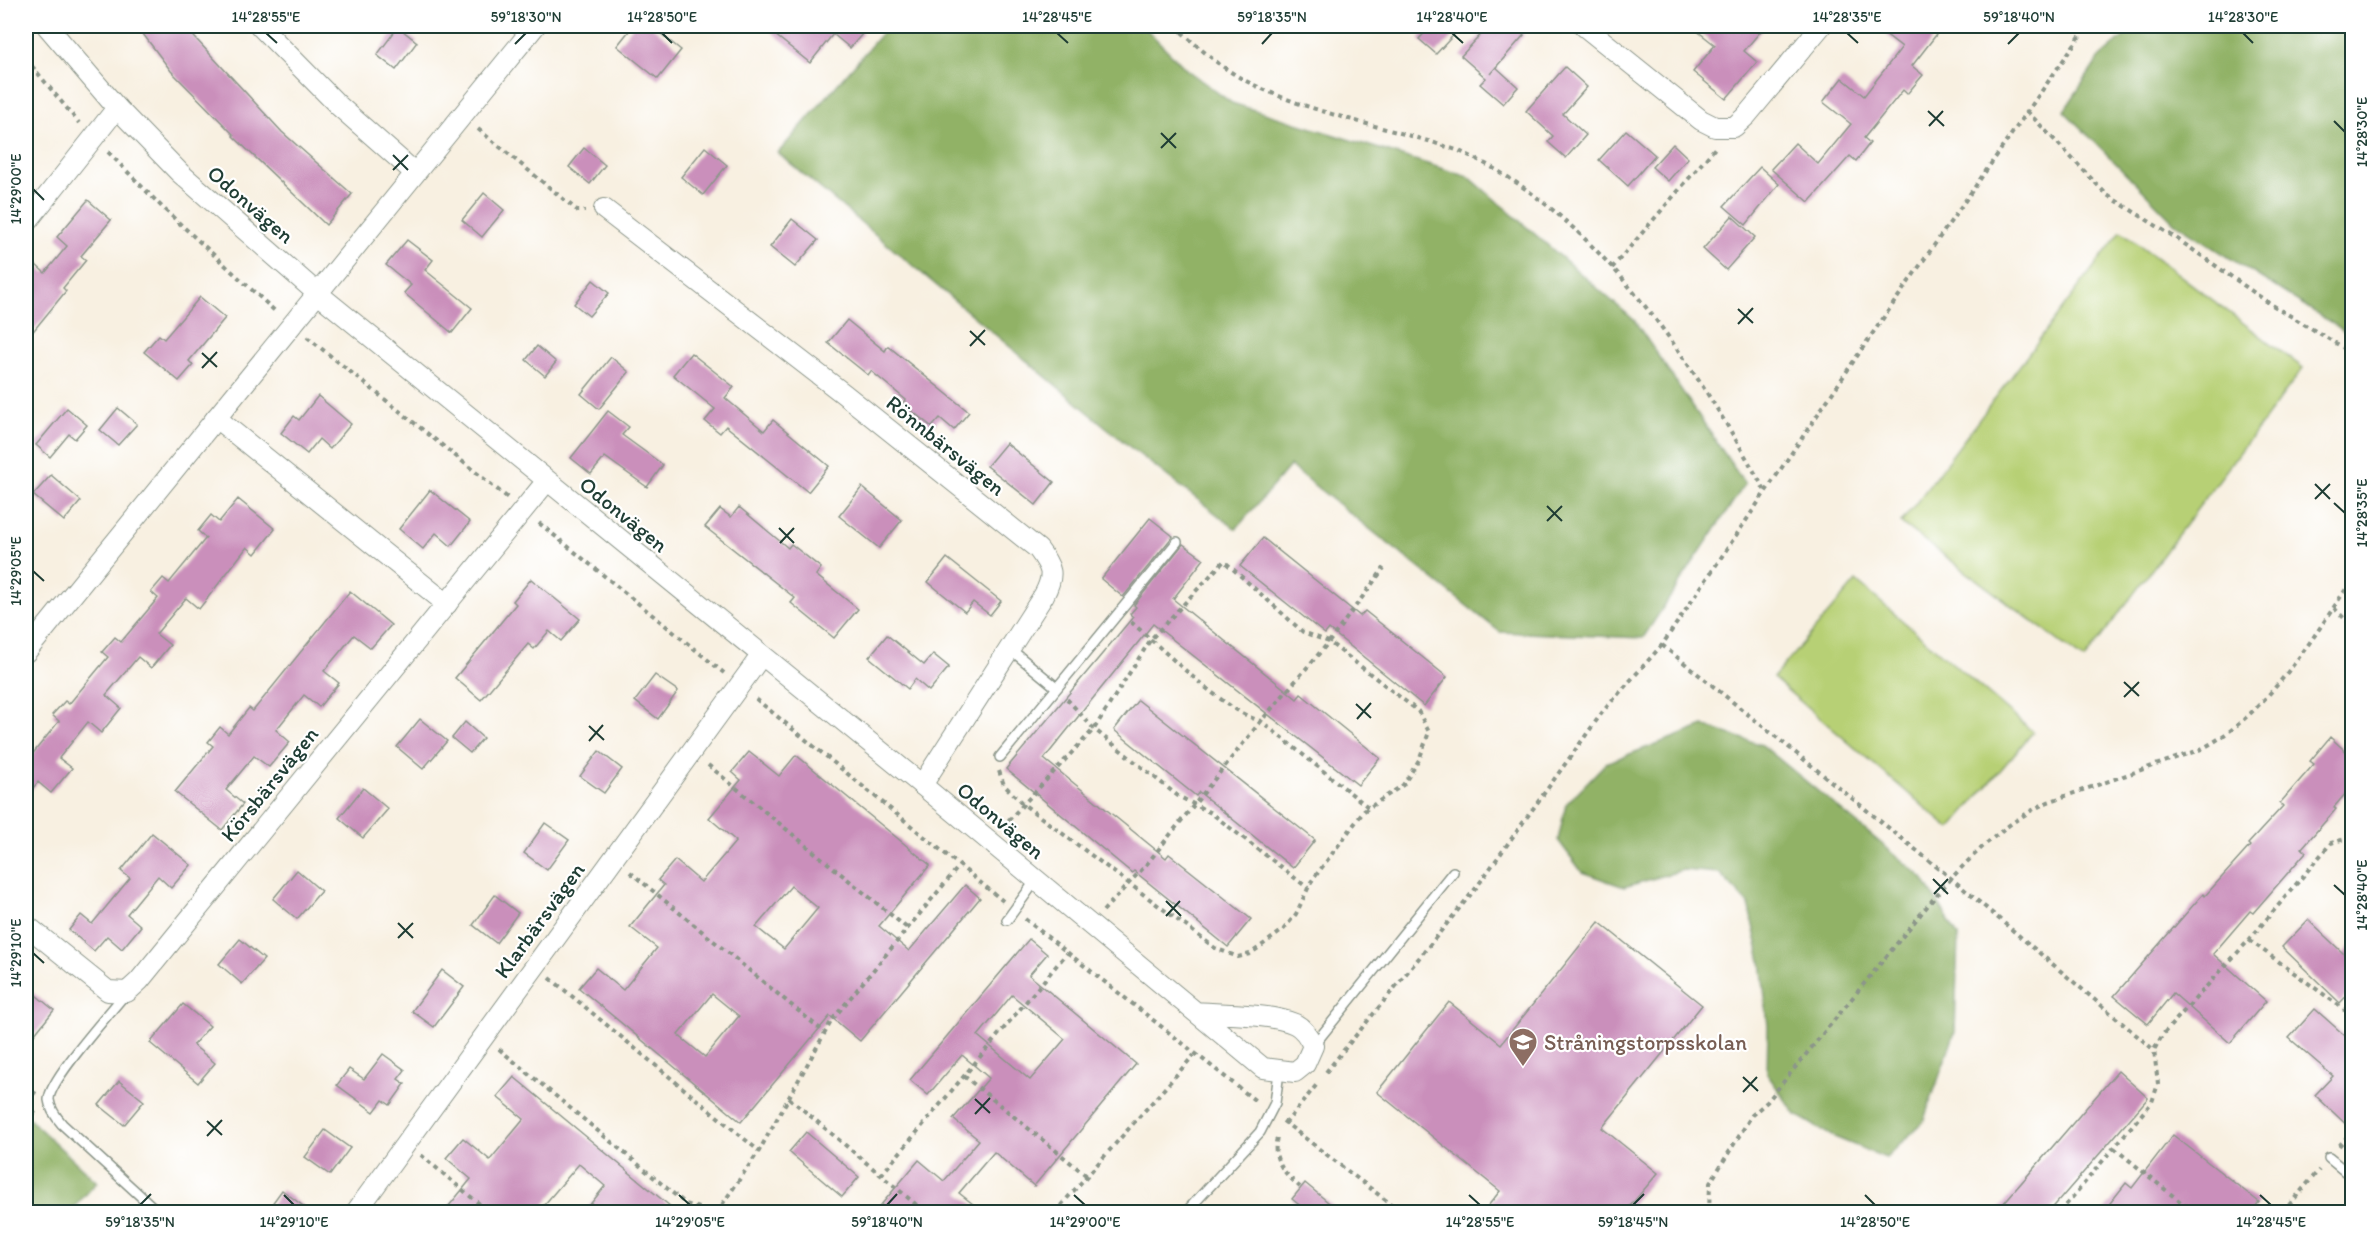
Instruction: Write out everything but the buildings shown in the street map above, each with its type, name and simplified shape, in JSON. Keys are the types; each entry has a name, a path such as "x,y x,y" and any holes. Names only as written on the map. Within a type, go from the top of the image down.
{"street":[{"name":"Odonvägen","path":"47,26 117,108 180,173 317,293 546,482 922,785 1263,1068 1279,1072"},
{"path":"260,26 339,106 416,173"},
{"path":"26,652 535,26"},
{"path":"1584,26 1701,120 1715,127 1734,127 1746,116 1821,26"},
{"path":"26,223 117,108"},
{"name":"Rönnbärsvägen","path":"604,209 844,394 1038,549 1050,565 1051,581 922,785"},
{"path":"216,418 447,604"},
{"name":"Körsbärsvägen","path":"127,992 139,981 546,482"},
{"name":"Klarbärsvägen","path":"356,1212 761,656"},
{"path":"26,925 108,992 127,992"},
{"path":"1196,1012 1280,1020 1297,1025 1308,1036 1313,1046 1305,1064 1295,1072 1279,1072"}],"lane":[{"path":"1000,757 1177,542"},
{"path":"1010,649 1056,687"},
{"path":"1313,1046 1453,872"},
{"path":"1007,920 1036,880"},
{"name":"Körsbärsvägen","path":"127,992 61,1074 50,1091 49,1100 55,1116 62,1124 158,1212"},
{"path":"1186,1212 1260,1132 1275,1103 1279,1072"},
{"path":"2329,1158 2352,1177"}],"path":[{"path":"1176,26 1218,63 1262,88 1292,101 1441,144 1482,160 1527,190 1612,268 1688,361 1724,415 1765,491"},
{"path":"1300,1187 1282,1169 1274,1153 1276,1139 1285,1123 1476,888 1604,710 1662,645 1765,491 2087,26"},
{"path":"26,59 93,138 232,273 292,324 1067,953 1194,1054 1401,1212"},
{"path":"2027,111 2107,195 2176,238 2269,303 2352,353"},
{"path":"462,116 578,211 604,209"},
{"path":"1612,268 1734,127"},
{"path":"989,841 1023,804 1094,729 1151,639 1224,561 1303,633 1329,642 1418,711 1429,732 1419,760 1403,785 1368,807 1308,888 1296,914 1283,930 1250,954 1238,957 1215,948 1023,804 1004,785 999,770 1000,757"},
{"path":"1091,926 1146,865 1261,721 1329,642 1384,568"},
{"path":"1709,1212 1710,1183 1752,1115 1767,1102 1952,879 1995,835 2026,812 2048,802 2199,750 2218,740 2255,709 2334,608 2352,580"},
{"path":"2334,608 2352,626"},
{"path":"1119,612 1228,705 1247,718 1261,721 1368,807"},
{"path":"1662,645 1952,879 2154,1050"},
{"path":"1056,687 1094,729 1178,796 1211,813 1308,888"},
{"path":"691,752 907,928"},
{"path":"2060,1212 2152,1102 2158,1084 2154,1050 2163,1034 2249,940 2331,843 2352,837"},
{"path":"613,858 824,1032"},
{"path":"717,1212 759,1152 824,1032 853,992 960,865"},
{"path":"2249,940 2352,1015"},
{"path":"881,1175 1067,953"},
{"path":"535,966 759,1152"},
{"path":"484,1037 686,1204 711,1212"},
{"path":"1054,1212 1194,1054"},
{"path":"964,1076 1087,1176"},
{"path":"789,1098 925,1212"},
{"path":"407,1144 489,1212"},
{"path":"2114,1148 2193,1212"}],"green space":[{"path":"888,26 1143,26 1187,70 1232,103 1469,177 1634,320 1745,484 1643,638 1500,632 1290,466 1236,529 1131,448 778,153"},
{"path":"2136,26 2342,26 2352,30 2352,336 2175,223 2064,111 2100,57"},
{"path":"2121,231 2303,368 2084,660 1901,523"},
{"path":"1856,581 2033,732 1950,829 1773,678"},
{"path":"1704,726 1762,745 1923,878 1958,936 1955,1032 1923,1122 1886,1158 1832,1136 1796,1115 1767,1074 1768,1026 1761,961 1748,903 1719,873 1683,870 1624,887 1582,872 1558,840 1566,804 1606,763"},
{"path":"26,1116 97,1182 70,1212 26,1212"}],"place":[{"name":"Stråningstorpsskolan","path":"1523,1068"}]}
